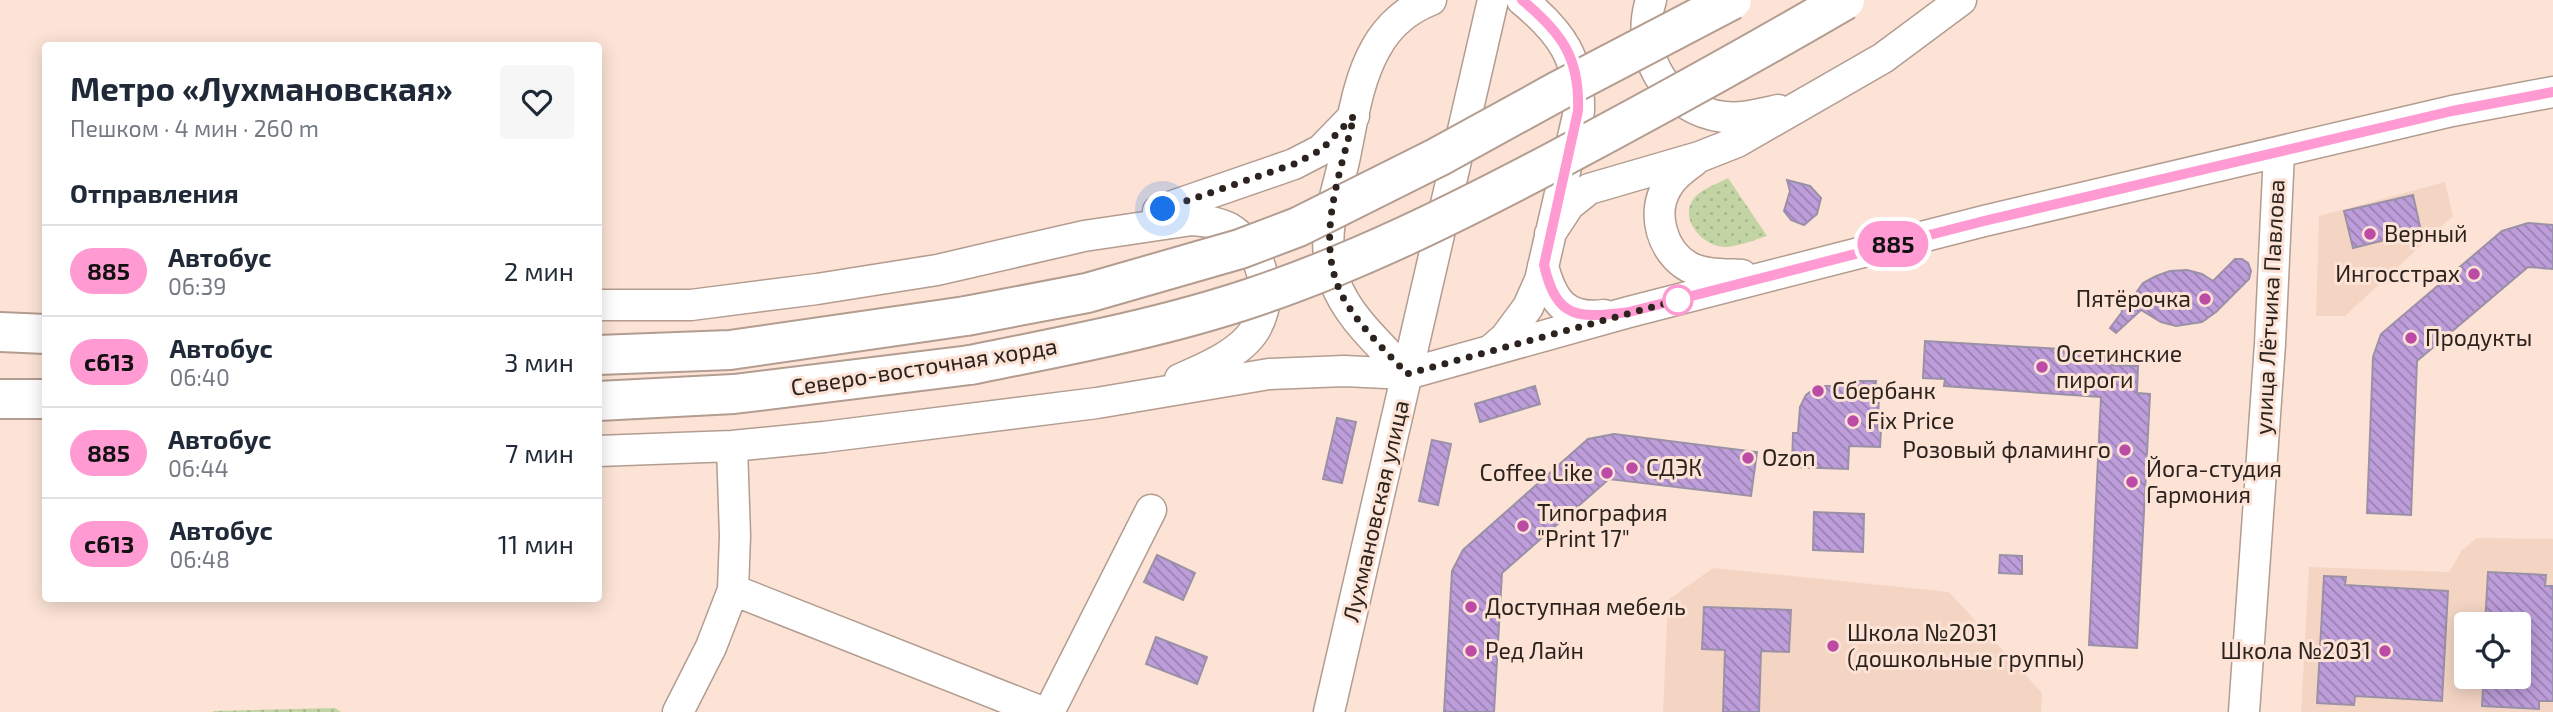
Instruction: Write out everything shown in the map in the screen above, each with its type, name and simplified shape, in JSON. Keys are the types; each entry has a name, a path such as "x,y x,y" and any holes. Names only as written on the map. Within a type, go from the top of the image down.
{"highway":[{"name":"Северо-восточная хорда","path":"602,355 730,350 966,316 1087,293 1240,249 1298,227 1438,157 1732,0"},
{"name":"Северо-восточная хорда","path":"602,401 734,394 970,365 1103,338 1253,297 1364,255 1478,201 1743,60 1845,0"},
{"path":"0,332 42,334"}],"street":[{"path":"1407,374 1368,332 1347,304 1336,282 1329,255 1330,221 1354,116 1375,49 1388,30 1407,13 1431,0"},
{"name":"Лухмановская улица","path":"1329,712 1493,0"},
{"path":"1491,350 1505,338 1528,307 1540,280 1578,111 1576,70 1557,32 1522,0"},
{"path":"1651,0 1646,20 1648,52 1661,80 1670,92 1684,102 1711,115 1726,117 1762,114 1809,103"},
{"path":"1550,234 1569,205 1589,189 1699,157 1737,142 1809,103 1883,58 1961,0"},
{"path":"602,451 732,446 824,437 1141,396 1236,379 1305,371 1407,374 1629,312 1984,221 2452,111 2553,92"},
{"path":"1084,236 1294,164 1321,150 1354,116"},
{"name":"улица Лётчика Павлова","path":"2244,712 2270,344 2279,152"},
{"path":"1699,157 1684,168 1665,189 1661,200 1660,227 1667,245 1689,267 1702,272 1767,277"},
{"path":"602,305 691,305 817,289 937,270 1084,236 1192,220 1209,221 1227,227 1242,238 1260,265 1265,282 1265,299 1255,329 1245,341 1192,374 1141,396"},
{"path":"1544,265 1550,290 1564,308 1592,317 1629,312"},
{"path":"678,712 711,647 733,590 735,536 732,446"},
{"path":"1049,712 1151,510"},
{"path":"733,590 1042,712"}],"shaded area":[{"path":"2445,182 2453,216 2345,316 2316,316 2319,216"},
{"name":"Школа №2031","path":"2477,538 2553,539 2553,712 2301,712 2309,567 2449,572 2462,550"},
{"name":"Школа №2031 (дошкольные группы)","path":"1713,568 1949,592 2042,693 2041,712 1663,712 1668,600"}],"green space":[{"path":"1728,178 1767,236 1724,247 1708,242 1694,230 1689,214 1695,197"},
{"path":"335,708 341,712 212,712 214,711"}],"building":[{"path":"1787,180 1810,186 1821,198 1817,214 1804,225 1791,220 1784,211 1790,191"},
{"path":"2413,195 2421,231 2353,248 2344,211"},
{"path":"2528,223 2553,225 2553,269 2528,267 2417,361 2411,515 2367,513 2373,357 2381,334 2502,231"},
{"path":"2235,259 2248,263 2251,271 2249,279 2202,322 2176,326 2161,322 2141,310 2116,333 2110,328 2122,312 2121,305 2124,300 2133,297 2143,283 2170,271 2187,270 2202,274 2213,281"},
{"path":"1925,341 2112,352 2111,365 2138,366 2137,393 2150,394 2137,648 2089,645 2101,397 1944,386 1945,379 1923,378"},
{"path":"1851,381 1876,381 1875,391 1879,391 1880,447 1849,446 1848,469 1792,467 1793,433 1798,433 1800,407 1806,395 1818,386 1851,386"},
{"path":"1535,386 1540,404 1480,422 1475,404"},
{"path":"1337,418 1356,422 1342,483 1323,479"},
{"path":"1614,434 1757,452 1751,496 1609,479 1502,573 1494,712 1444,712 1452,571 1463,550 1588,439"},
{"path":"1432,440 1451,444 1438,505 1419,501"},
{"path":"1814,512 1864,514 1863,552 1813,550"},
{"path":"1157,555 1195,573 1183,600 1144,582"},
{"path":"2000,555 2022,556 2022,574 1999,573"},
{"path":"2488,572 2546,575 2545,586 2553,586 2553,701 2539,701 2539,709 2482,706 2483,689 2531,689 2531,612 2486,612"},
{"path":"2324,576 2346,577 2345,585 2448,591 2442,701 2355,696 2354,705 2317,703"},
{"path":"1704,607 1791,610 1789,652 1761,651 1759,712 1723,712 1725,650 1702,649"},
{"path":"1156,637 1207,657 1197,684 1146,664"}],"bus line":[{"name":"885","path":"1522,0 1557,32 1576,70 1579,90 1574,136 1544,265 1550,290 1558,302 1573,312 1592,317 1629,312 1984,221 2452,111 2553,92"}],"place":[{"name":"Верный","path":"2370,234"},
{"name":"Ингосстрах","path":"2474,274"},
{"name":"Пятёрочка","path":"2205,299"},
{"name":"Продукты","path":"2411,338"},
{"name":"Осетинские пироги","path":"2042,367"},
{"name":"Сбербанк","path":"1818,391"},
{"name":"Fix Price","path":"1853,421"},
{"name":"Розовый фламинго","path":"2125,450"},
{"name":"Ozon","path":"1748,458"},
{"name":"СДЭК","path":"1632,468"},
{"name":"Coffee Like","path":"1607,473"},
{"name":"Йога-студия Гармония","path":"2132,482"},
{"name":"Типография \"Print 17\"","path":"1523,526"},
{"name":"Доступная мебель","path":"1471,607"},
{"name":"Школа №2031 (дошкольные группы)","path":"1833,646"},
{"name":"Ред Лайн","path":"1471,651"},
{"name":"Школа №2031","path":"2385,651"}],"route":[{"path":"1163,209 1294,164 1321,150 1354,116 1330,221 1329,255 1336,282 1347,304 1368,332 1407,374 1682,299 1678,300"}]}
